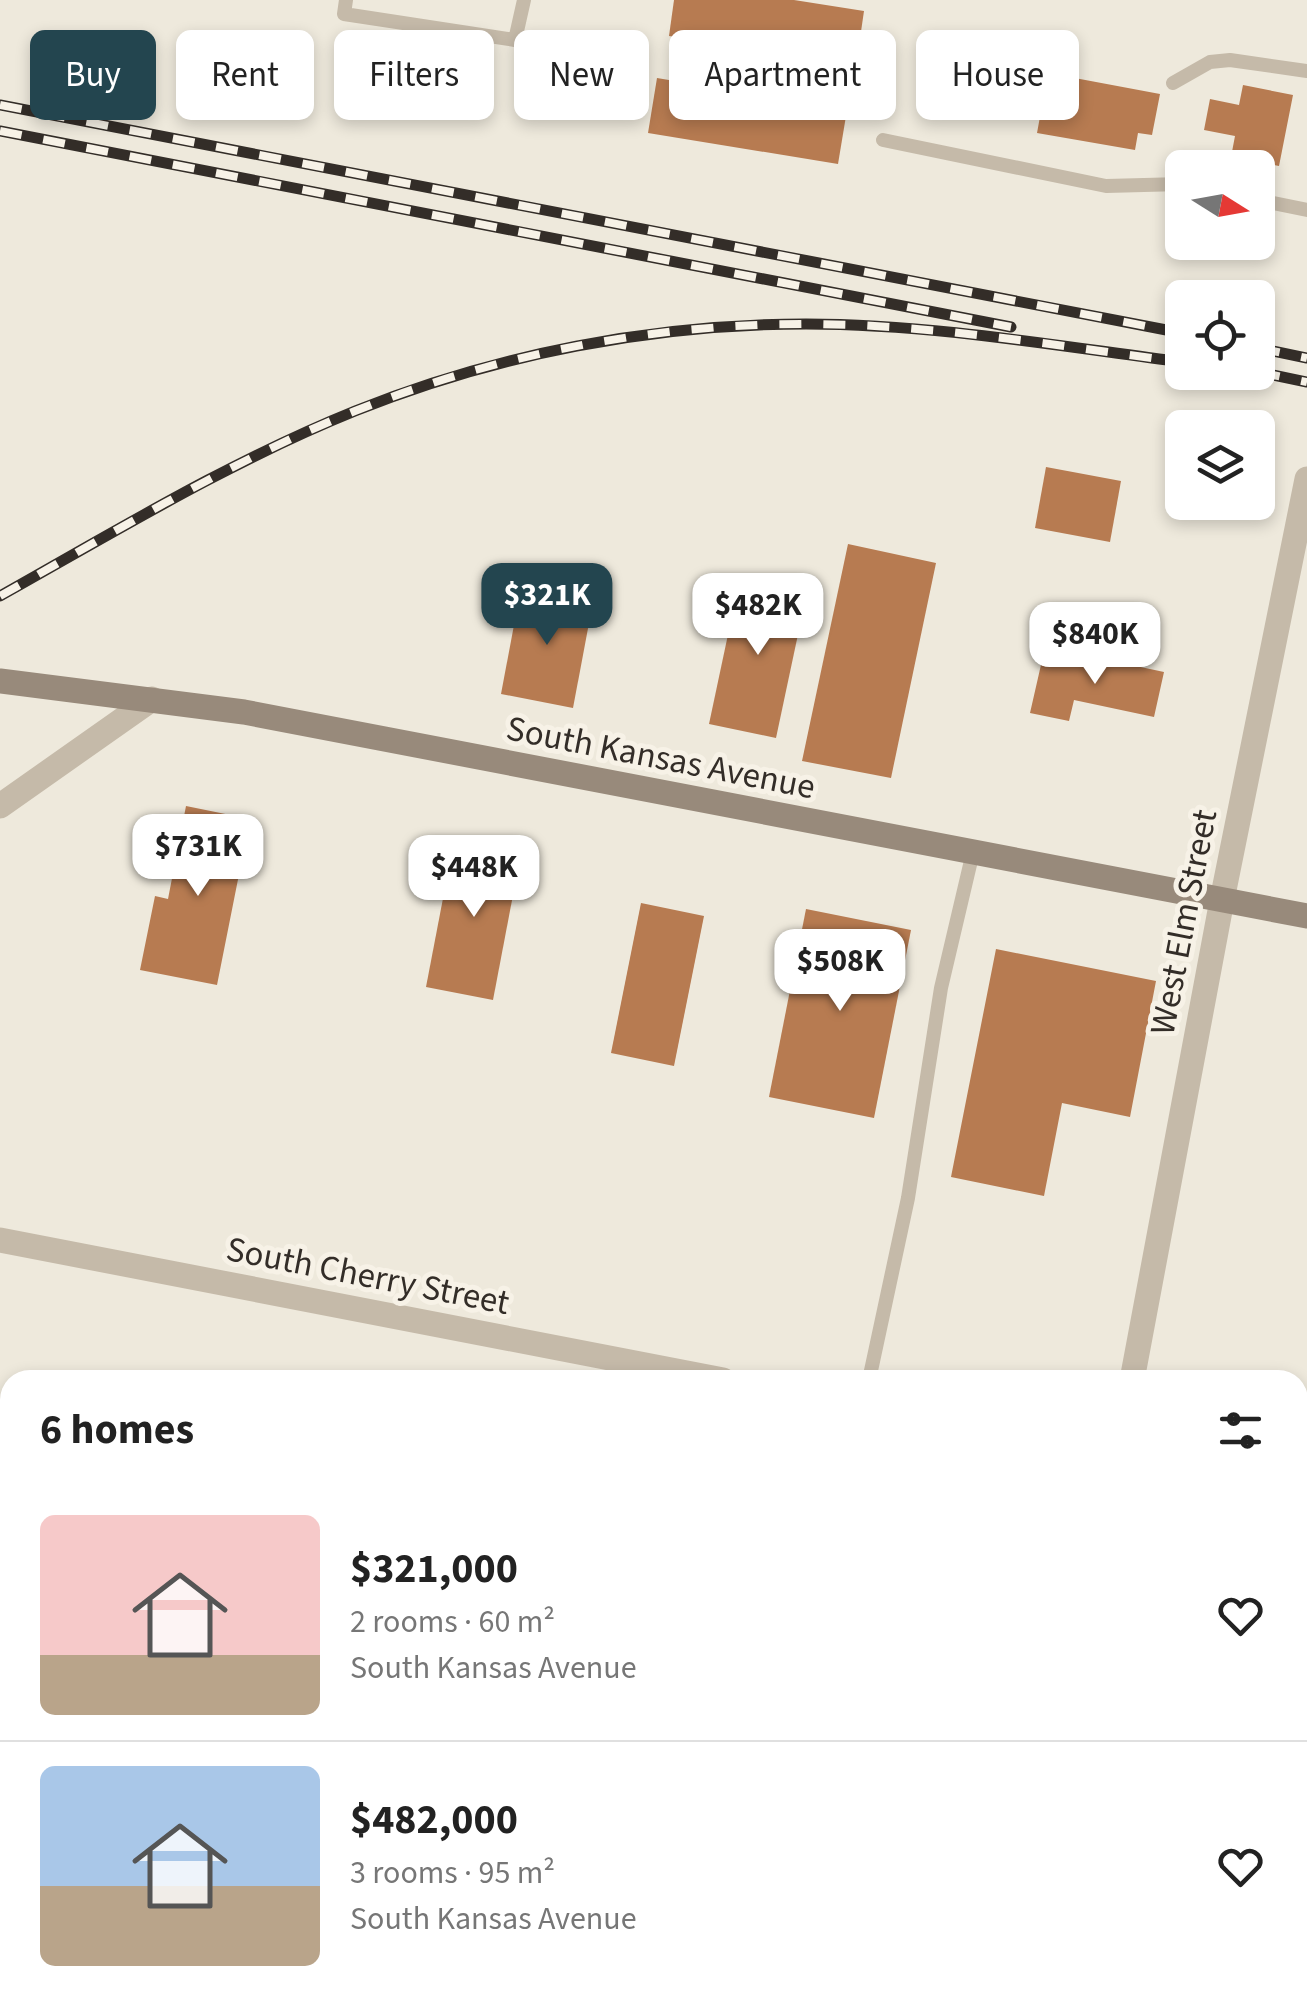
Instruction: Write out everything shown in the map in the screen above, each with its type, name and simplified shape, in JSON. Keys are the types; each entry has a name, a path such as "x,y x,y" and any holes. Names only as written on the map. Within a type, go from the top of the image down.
{"main road":[{"name":"South Kansas Avenue","path":"0,681 244,712 1307,916"}],"street":[{"name":"West Elm Street","path":"1134,1370 1222,900 1307,479"},
{"path":"0,806 152,699"},
{"name":"South Cherry Street","path":"0,1240 671,1370"}],"lane":[{"path":"346,0 344,14 515,40 524,0"},
{"path":"1172,83 1210,62 1230,60 1307,71"},
{"path":"883,140 1106,186 1165,184"},
{"path":"1275,203 1307,210"},
{"path":"871,1370 908,1198 941,988 973,852"}],"building":[{"path":"674,0 794,0 864,11 861,30 670,30"},
{"path":"657,78 669,80 669,120 845,120 838,164 648,133"},
{"path":"1079,79 1160,94 1152,135 1138,133 1135,150 1037,133 1039,120 1079,120"},
{"path":"1243,85 1293,95 1279,166 1275,165 1275,150 1232,150 1235,136 1204,130 1210,99 1239,105"},
{"path":"1046,467 1121,481 1110,542 1035,528"},
{"path":"848,544 936,563 891,778 802,761"},
{"path":"740,578 807,592 776,738 709,724"},
{"path":"521,588 593,602 573,708 501,694"},
{"path":"1075,653 1164,672 1154,717 1074,700 1069,721 1030,713 1043,656 1072,662"},
{"path":"186,806 250,819 217,985 140,970 155,896 168,899"},
{"path":"454,841 521,853 493,1000 426,987"},
{"path":"641,903 704,916 674,1066 611,1053"},
{"path":"806,909 911,930 874,1118 769,1097"},
{"path":"996,949 1156,981 1130,1117 1062,1103 1044,1196 951,1177"}],"railway":[{"path":"0,105 1165,330"},
{"path":"0,131 1011,327"},
{"path":"0,596 175,498 355,411 464,373 576,346 749,325 853,325 995,337 1165,360"},
{"path":"1275,351 1307,358"},
{"path":"1275,375 1307,382"}]}
